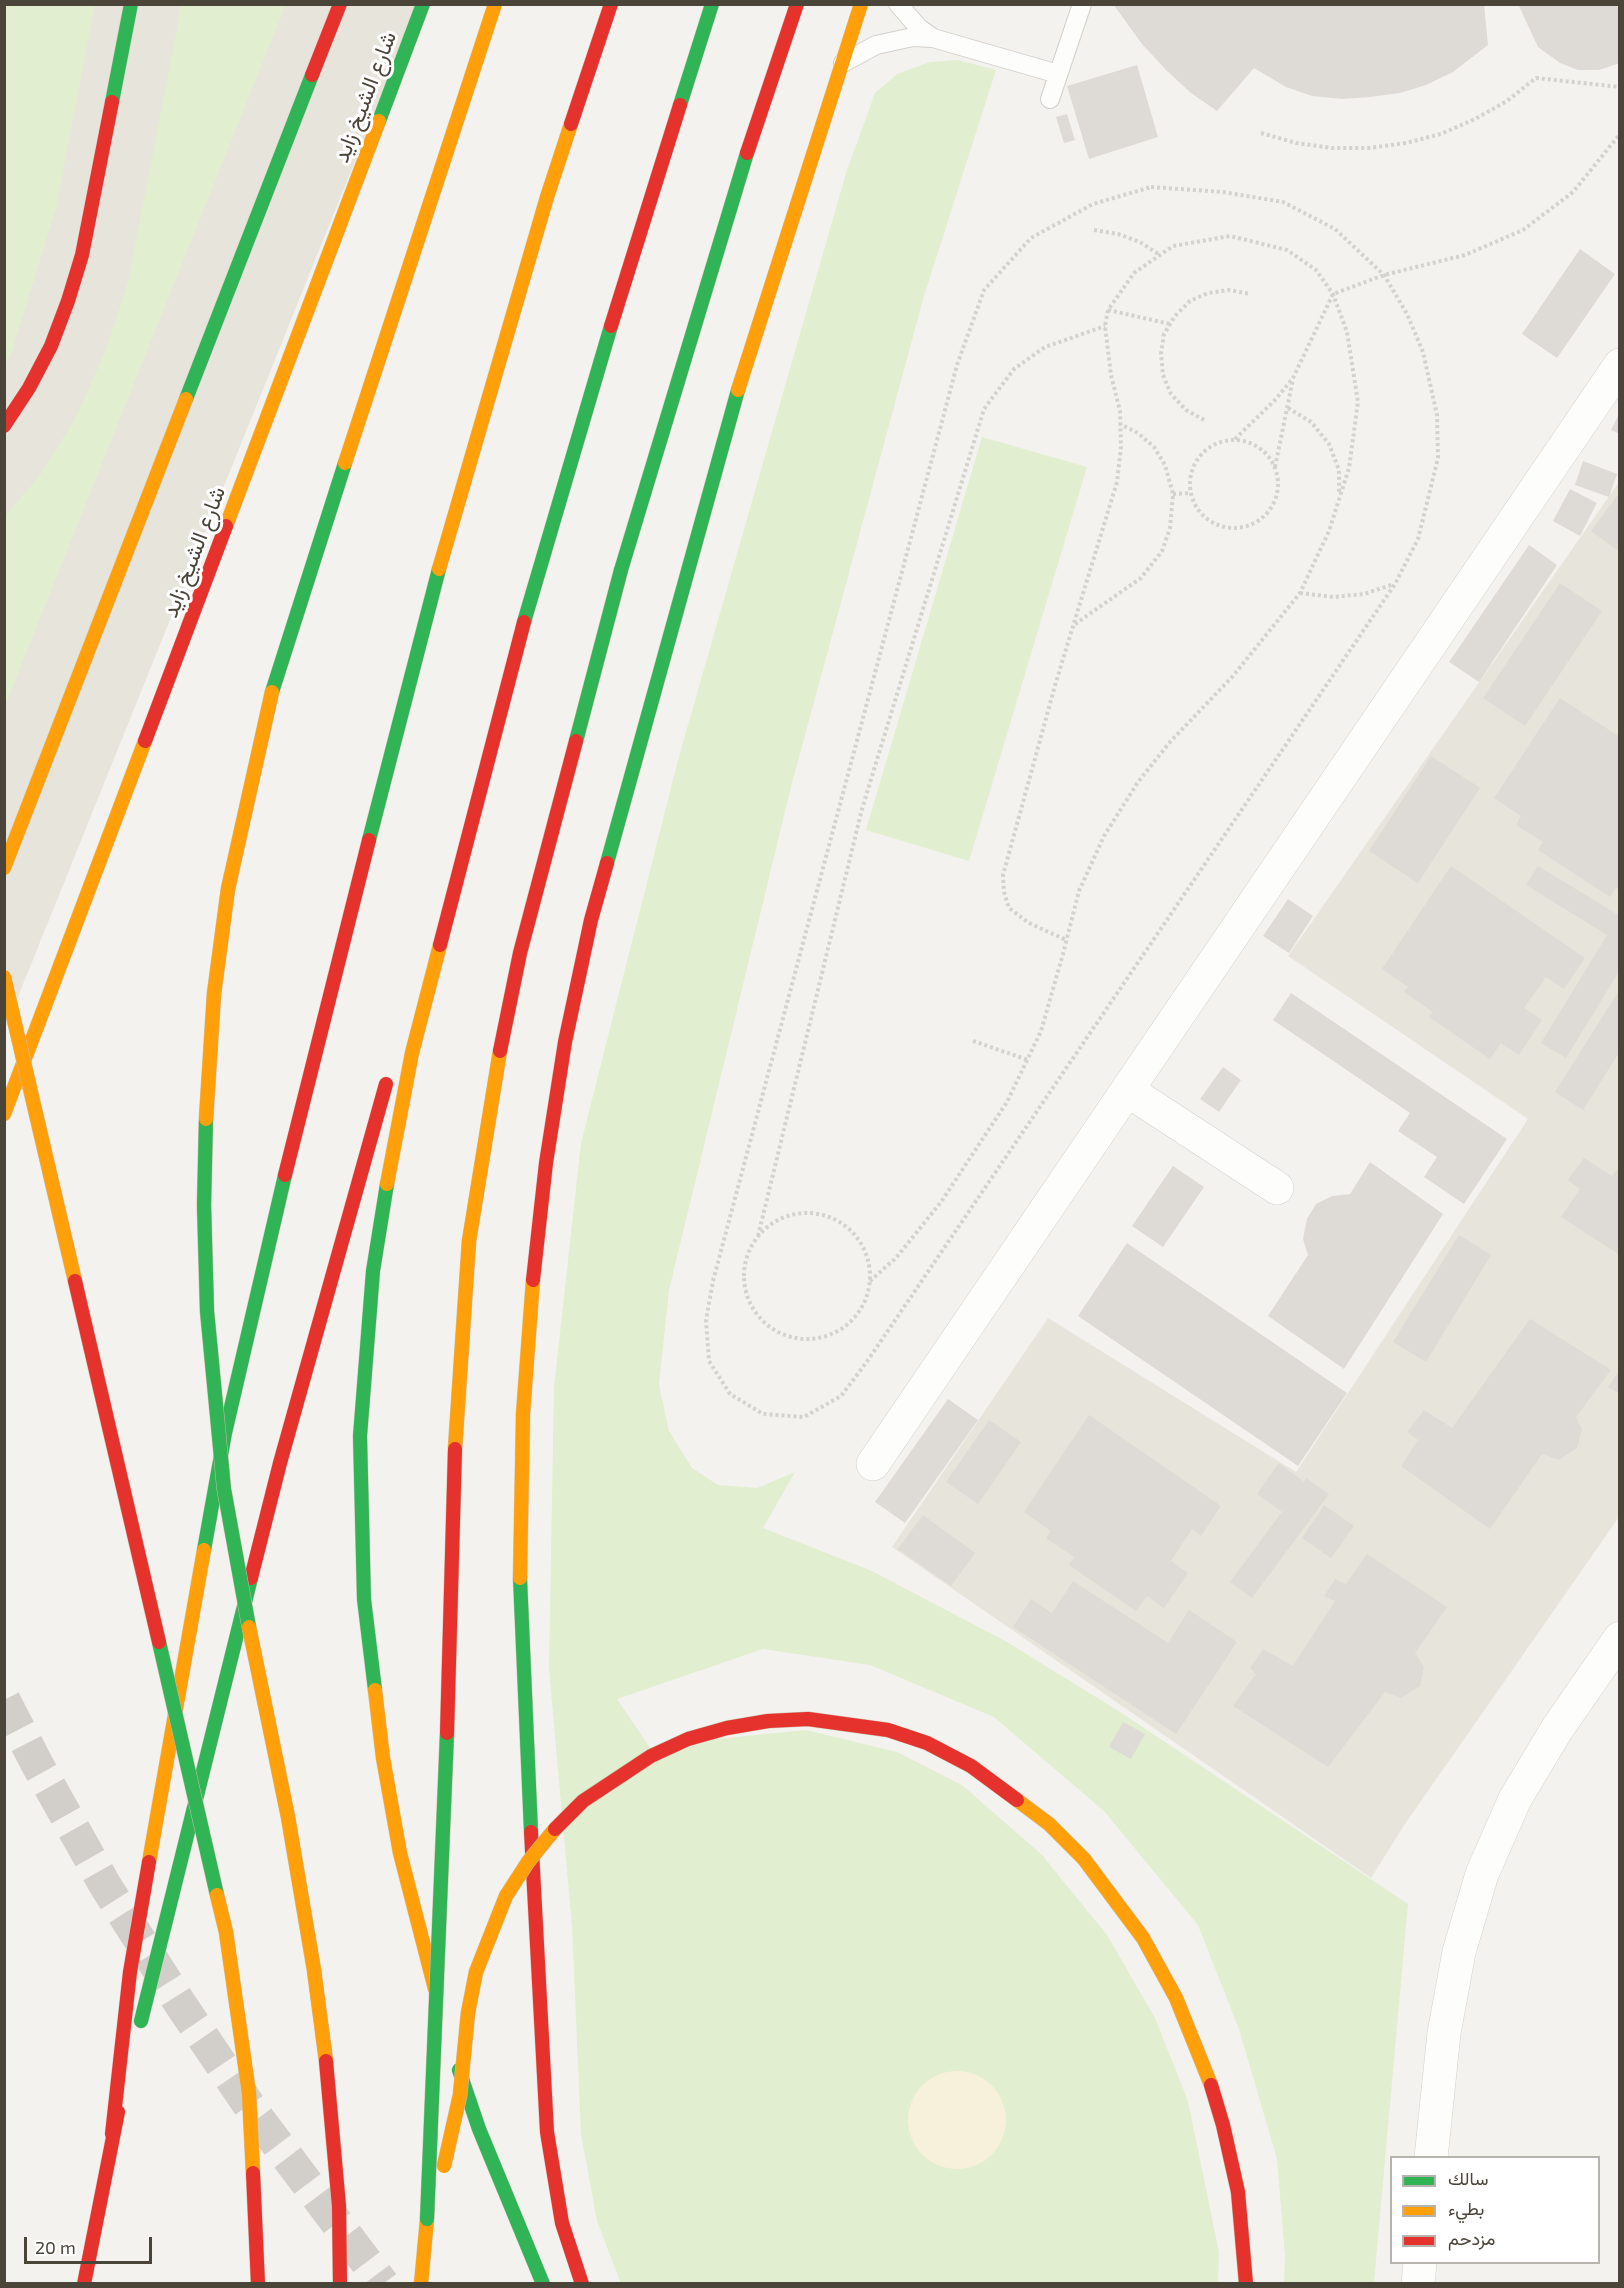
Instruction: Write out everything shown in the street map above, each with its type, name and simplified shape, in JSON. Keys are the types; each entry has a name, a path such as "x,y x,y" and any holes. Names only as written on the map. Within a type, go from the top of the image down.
{"main road":[{"path":"4,426 29,388 51,346 68,302 81,255 131,4"},
{"path":"4,868 340,4"},
{"name":"شارع الشيخ زايد","path":"4,1114 423,4"},
{"path":"340,2283 339,2206 329,2088 316,1982 288,1817 239,1577 224,1489 207,1311 204,1205 206,1100 214,994 228,889 248,791 272,692 303,587 495,4"},
{"path":"112,2134 116,2080 130,1972 225,1433 320,1028 437,575 547,197 611,4"},
{"path":"543,2283 479,2129 422,1946 400,1853 383,1758 364,1599 360,1436 372,1282 390,1162 438,945 510,670 589,397 712,4"},
{"path":"421,2283 427,2219 445,1812 455,1432 469,1241 500,1049 520,953 621,570 727,215 797,4"},
{"path":"582,2283 562,2223 547,2132 522,1666 519,1538 523,1414 531,1293 546,1163 565,1042 591,920 733,405 861,4"},
{"path":"400,1042 438,945"},
{"path":"4,977 226,1932 249,2093 258,2283"},
{"path":"84,2283 112,2134 280,1463 391,1072"},
{"path":"427,2219 441,2178 458,2106 468,2013 476,1972 489,1934 502,1906 528,1862 554,1830 583,1801 651,1756 688,1739 727,1728 768,1721 828,1721 888,1730 927,1743 970,1766 1049,1824 1084,1859 1115,1898 1143,1938 1176,1998 1203,2061 1232,2159 1244,2243 1246,2283"}],"street":[{"path":"873,1464 1620,365"},
{"path":"1127,1090 1277,1188"},
{"path":"1431,2156 1444,2033 1456,1964 1482,1874 1515,1799 1557,1729 1620,1638"},
{"path":"1418,2283 1420,2264"}],"lane":[{"path":"898,4 919,28 933,38"},
{"path":"1050,99 1082,4"},
{"path":"842,64 876,45 913,37 933,38 1058,74"}],"path":[{"path":"1260,134 1296,143 1332,148 1369,148 1406,143 1441,134 1507,101 1536,78 1620,87"},
{"path":"1235,439 1275,400 1293,378 1333,294 1384,275 1465,255 1523,230 1573,192 1620,134"},
{"path":"1150,187 1223,192 1283,202 1335,229 1384,275 1407,314 1423,352 1437,415 1438,458 1426,510 1418,539 1395,584 841,1396 804,1417 763,1414 730,1394 709,1361 706,1320 713,1281 957,365 984,290 1031,238 1093,204 1150,187"},
{"path":"1094,231 1118,234 1140,242 1161,255"},
{"path":"870,1281 896,1258 941,1202 1007,1102 1041,1031 1066,940 1079,891 1104,836 1138,782 1170,742 1233,676 1300,593 1329,531 1349,468 1358,402 1347,332 1333,294 1316,270 1287,250 1230,236 1173,246 1134,273 1108,310 1105,326 1120,424 1121,447 1117,482 1056,682 1003,875 1004,892 1010,908 1029,923 1066,940"},
{"path":"1204,420 1186,410 1171,394 1163,375 1161,354 1164,334 1190,301 1208,293 1229,290 1250,294"},
{"path":"1108,310 1170,324"},
{"path":"758,1236 773,1223 792,1215 811,1213 830,1217 847,1228 860,1243 868,1260 870,1281 866,1300 855,1317 840,1330 822,1338 803,1340 783,1336 767,1326 754,1311 746,1293 744,1273 748,1253 758,1236 862,809 968,453 984,409 1014,369 1046,347 1105,326"},
{"path":"1275,467 1293,378"},
{"path":"1288,408 1311,422 1329,444 1339,470 1340,498"},
{"path":"1075,624 1141,578 1162,551 1170,528 1173,494 1165,465 1154,447 1138,433 1120,424"},
{"path":"1235,439 1251,442 1266,452 1275,467 1278,484 1275,502 1265,516 1250,525 1233,529 1216,525 1202,515 1191,493 1189,483 1193,466 1203,452 1217,442 1235,439"},
{"path":"1173,494 1191,493"},
{"path":"1300,593 1333,597 1364,594 1395,584"},
{"path":"973,1041 1028,1060"}],"shaded area":[{"path":"5,5 418,5 5,1029"},
{"path":"1619,482 1619,1517 1405,1824 1371,1878 892,1547 1048,1318 1296,1472 1528,1119 1288,956"}],"green space":[{"path":"5,4 95,5 56,208 11,354 5,365"},
{"path":"180,5 286,5 5,706 5,516 40,475 76,417 107,347 128,282"},
{"path":"958,60 996,70 924,296 791,787 669,1290 659,1385 669,1431 692,1468 718,1485 757,1488 795,1472 763,1528 872,1571 1007,1642 1120,1712 1408,1904 1374,2283 1284,2283 1285,2255 1277,2159 1239,2029 1198,1925 1104,1811 994,1717 870,1665 763,1649 617,1699 657,1758 716,1739 806,1730 897,1752 962,1785 1042,1855 1107,1935 1155,2018 1188,2101 1219,2252 1218,2283 621,2284 597,2221 581,2134 572,1926 549,1669 554,1387 581,1143 678,760 846,173 875,93 897,74 930,62"},
{"path":"982,437 1087,467 969,861 866,830"}],"sand":[{"path":"957,2071 976,2075 992,2085 1002,2101 1006,2120 1002,2139 992,2155 976,2165 957,2169 938,2165 922,2155 912,2139 908,2120 912,2101 922,2085 938,2075"}],"building":[{"path":"1113,4 1484,4 1488,45 1453,72 1426,85 1400,93 1370,97 1342,99 1312,96 1286,87 1254,68 1217,111 1191,93 1166,70 1142,44"},
{"path":"1518,4 1620,4 1620,63 1599,70 1578,70 1560,63 1538,47"},
{"path":"1137,65 1158,137 1089,159 1067,86"},
{"path":"1067,114 1075,140 1064,143 1056,117"},
{"path":"1580,249 1615,274 1557,358 1522,334"},
{"path":"1620,412 1620,434 1611,430"},
{"path":"1583,461 1617,474 1609,497 1575,485"},
{"path":"1570,489 1597,503 1580,536 1553,521"},
{"path":"1620,492 1620,552 1591,531"},
{"path":"1529,545 1557,565 1479,682 1449,662"},
{"path":"1560,583 1602,611 1525,726 1483,698"},
{"path":"1560,698 1620,737 1620,890 1616,888 1610,897 1538,850 1543,842 1516,825 1521,816 1494,798"},
{"path":"1431,756 1480,788 1418,883 1369,851"},
{"path":"1451,866 1585,958 1564,989 1546,977 1524,1008 1542,1020 1519,1055 1501,1043 1490,1059 1429,1017 1433,1012 1404,992 1408,987 1382,969"},
{"path":"1538,866 1620,916 1620,970 1566,1058 1541,1043 1607,935 1526,885"},
{"path":"1288,899 1313,916 1289,953 1263,936"},
{"path":"1620,989 1620,1051 1583,1110 1555,1092"},
{"path":"1291,993 1507,1139 1464,1204 1424,1177 1437,1157 1398,1131 1410,1113 1273,1020"},
{"path":"1223,1067 1241,1080 1219,1112 1200,1099"},
{"path":"1584,1158 1612,1176 1620,1166 1620,1255 1561,1217 1580,1189 1568,1180"},
{"path":"1370,1162 1443,1214 1344,1369 1268,1316 1308,1255 1303,1239 1307,1219 1316,1204 1332,1196 1350,1194"},
{"path":"1173,1166 1204,1187 1163,1247 1132,1226"},
{"path":"1459,1235 1491,1255 1426,1362 1393,1342"},
{"path":"1127,1243 1347,1393 1298,1466 1078,1316"},
{"path":"1530,1319 1611,1370 1576,1417 1582,1429 1577,1448 1559,1460 1542,1454 1490,1529 1401,1466 1418,1440 1407,1432 1424,1410 1452,1428"},
{"path":"1620,1369 1620,1394 1608,1387"},
{"path":"948,1399 978,1420 905,1523 875,1502"},
{"path":"1089,1415 1221,1506 1201,1536 1192,1529 1171,1561 1188,1573 1164,1608 1147,1596 1136,1611 1069,1565 1074,1557 1046,1538 1051,1531 1024,1512"},
{"path":"989,1420 1021,1442 978,1504 946,1482"},
{"path":"1279,1463 1304,1482 1306,1478 1329,1494 1252,1598 1230,1582 1282,1512 1257,1494"},
{"path":"1324,1505 1354,1526 1331,1558 1302,1538"},
{"path":"923,1515 975,1553 951,1586 898,1549"},
{"path":"1367,1554 1447,1607 1415,1653 1424,1667 1420,1686 1401,1698 1385,1692 1328,1767 1233,1706 1256,1674 1250,1668 1263,1649 1293,1666 1335,1601 1324,1596 1335,1579 1346,1584"},
{"path":"1073,1581 1168,1643 1189,1610 1237,1642 1176,1734 1013,1627 1031,1599 1052,1613"},
{"path":"1123,1722 1145,1734 1131,1759 1109,1747"}],"tunnel":[{"path":"4,1700 105,1885 179,2002 257,2117 383,2284"}],"traffic: fast":[{"path":"112,102 131,4"},
{"path":"379,121 423,4"},
{"path":"680,105 712,4"},
{"path":"186,399 312,75"},
{"path":"621,570 747,153"},
{"path":"524,622 611,326"},
{"path":"607,863 738,390"},
{"path":"272,692 345,463"},
{"path":"369,840 439,569"},
{"path":"576,741 621,570"},
{"path":"206,1119 204,1205 207,1311 224,1489 249,1627"},
{"path":"204,1550 225,1433 285,1175"},
{"path":"375,1690 364,1599 360,1436 373,1271 387,1184"},
{"path":"141,2021 251,1578"},
{"path":"520,1578 531,1832"},
{"path":"159,1642 217,1895"},
{"path":"427,2219 447,1733"},
{"path":"459,2070 479,2129 543,2284"}],"traffic: slow":[{"path":"345,463 495,4"},
{"path":"738,390 861,4"},
{"path":"226,526 379,121"},
{"path":"439,569 547,197 571,124"},
{"path":"4,868 186,399"},
{"path":"206,1119 214,994 228,889 272,692"},
{"path":"4,1114 145,741"},
{"path":"387,1184 412,1053 440,945"},
{"path":"4,977 75,1281"},
{"path":"455,1449 469,1241 500,1051"},
{"path":"520,1578 523,1414 533,1280"},
{"path":"149,1862 204,1550"},
{"path":"249,1627 288,1817 314,1970 326,2061"},
{"path":"375,1690 383,1758 400,1853 435,1989"},
{"path":"1017,1800 1049,1824 1084,1859 1143,1938 1176,1998 1211,2085"},
{"path":"444,2166 460,2095 468,2013 476,1972 506,1896 528,1862 555,1829"},
{"path":"217,1895 226,1932 249,2093 253,2173"},
{"path":"421,2284 427,2219"}],"traffic: jam":[{"path":"312,75 340,4"},
{"path":"571,124 611,4"},
{"path":"747,153 797,4"},
{"path":"4,426 29,388 51,346 68,301 82,255 112,102"},
{"path":"611,326 680,105"},
{"path":"145,741 226,526"},
{"path":"440,945 524,622"},
{"path":"500,1051 520,953 576,741"},
{"path":"285,1175 369,840"},
{"path":"533,1280 546,1163 565,1042 591,920 607,863"},
{"path":"251,1578 280,1463 386,1084"},
{"path":"75,1281 159,1642"},
{"path":"447,1733 455,1449"},
{"path":"555,1829 583,1801 651,1756 688,1739 727,1728 768,1721 808,1719 888,1730 927,1743 971,1766 1017,1800"},
{"path":"531,1832 547,2132 562,2223 582,2284"},
{"path":"112,2134 130,1972 149,1862"},
{"path":"326,2061 339,2206 340,2284"},
{"path":"1211,2085 1223,2125 1238,2192 1246,2284"},
{"path":"84,2284 118,2112"},
{"path":"253,2173 258,2284"}]}
